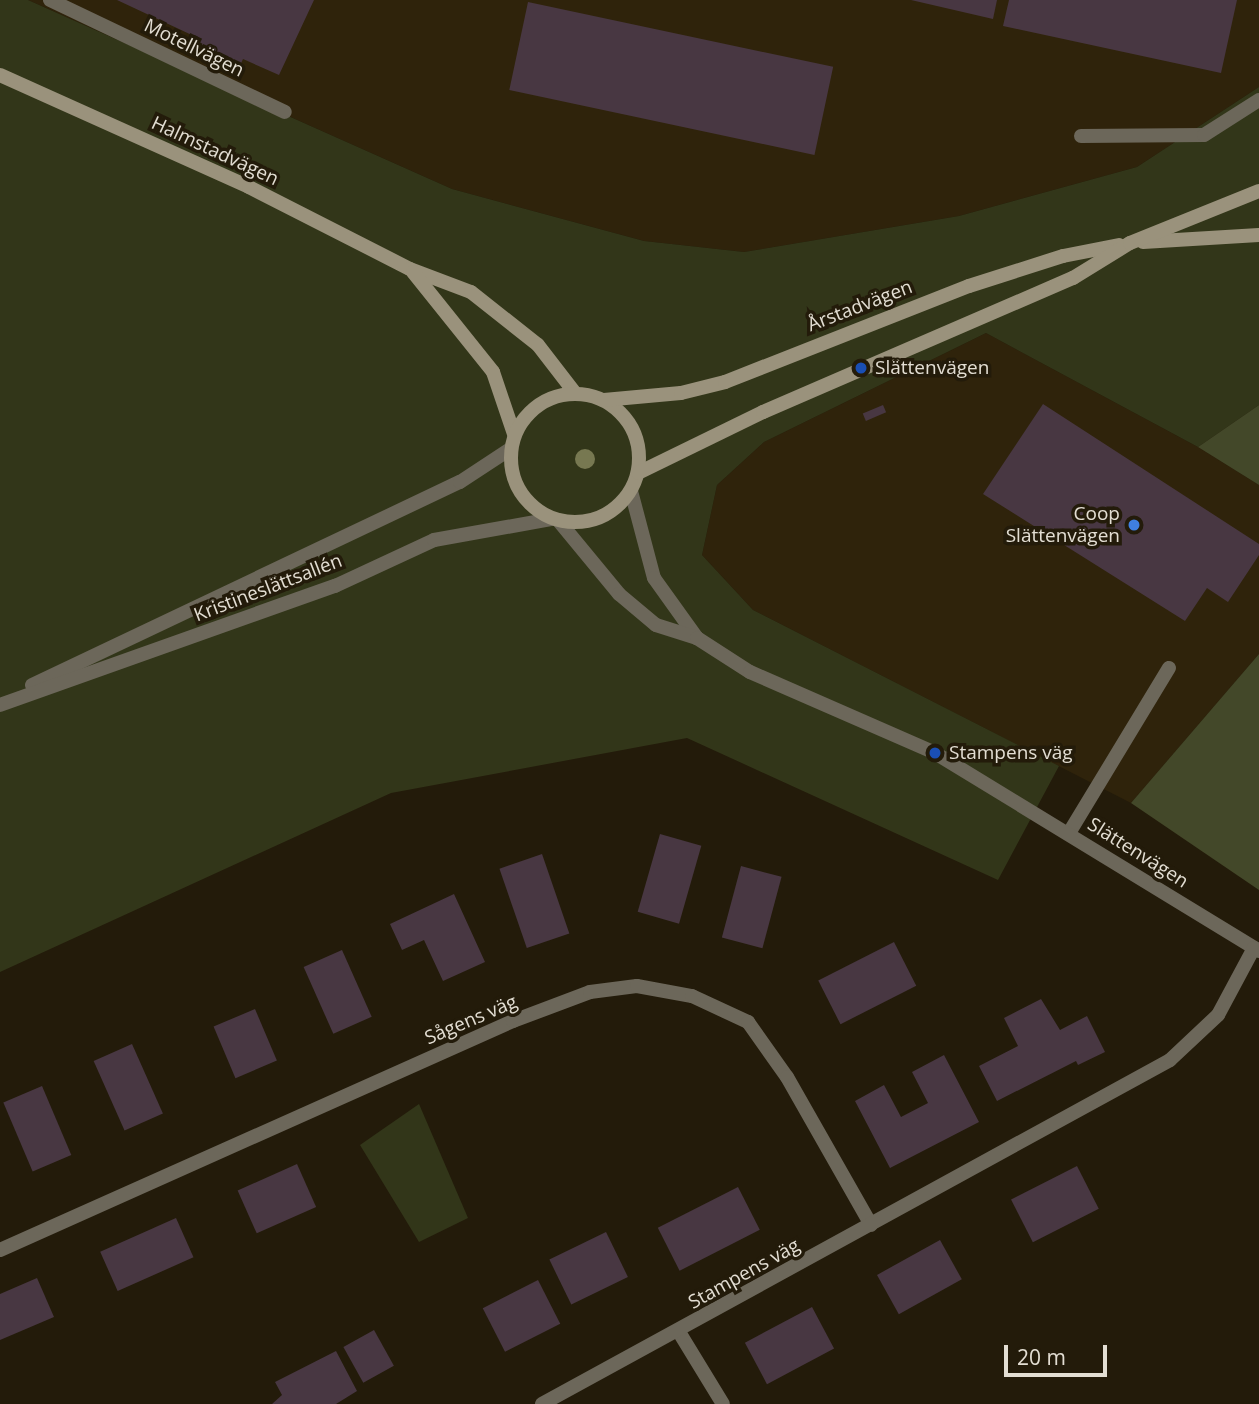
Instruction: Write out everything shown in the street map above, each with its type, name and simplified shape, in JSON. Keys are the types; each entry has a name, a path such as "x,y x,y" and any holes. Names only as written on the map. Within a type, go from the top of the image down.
{"main road":[{"name":"Halmstadvägen","path":"0,75 249,187 410,269 471,292 509,318 575,393"},
{"name":"Årstadvägen","path":"638,473 763,412 1073,278 1130,243 1259,191"},
{"path":"1130,243 1259,235"},
{"name":"Årstadvägen","path":"604,400 681,393 726,382 969,286 1063,256 1130,243"},
{"name":"Halmstadvägen","path":"410,269 494,372 514,434"},
{"path":"575,393 604,400 634,430 638,473 631,491 599,518 555,519 519,491 510,449 514,434 528,412 550,398 575,393"}],"street":[{"name":"Motellvägen","path":"50,0 285,112"},
{"path":"1081,136 1203,135 1259,100"},
{"name":"Kristineslättsallén","path":"0,703 460,482 510,449"},
{"name":"Slättenvägen","path":"631,491 654,579 697,638"},
{"name":"Kristineslättsallén","path":"0,703 335,586 434,540 555,519"},
{"name":"Slättenvägen","path":"555,519 619,594 656,625 697,638 750,672 935,753 1256,949"},
{"path":"1069,833 1169,668"},
{"name":"Stampens väg","path":"542,1404 679,1332 1170,1060 1218,1015 1256,949"},
{"name":"Sågens väg","path":"0,1250 513,1021 590,992 637,986 692,996 748,1022 787,1077 872,1225"},
{"path":"679,1332 723,1404"}],"shaded area":[{"path":"28,0 1259,0 1259,87 1137,167 959,216 744,252 644,241 452,189"},
{"path":"986,333 1198,447 1259,485 1259,654 1131,803 753,610 702,555 717,485 764,442"}],"green space":[{"path":"0,0 28,0 452,189 644,241 744,252 959,216 1137,167 1259,87 1259,405 1198,447 986,333 764,442 717,485 702,555 753,610 1059,766 998,880 687,738 391,793 0,972"},
{"path":"1259,405 1259,485 1198,447"},
{"path":"1259,654 1259,890 1131,803"},
{"path":"419,1104 468,1218 419,1242 360,1145"}],"building":[{"path":"117,0 314,0 279,75 243,59 236,75 192,55 196,37"},
{"path":"911,0 997,0 993,19"},
{"path":"1009,0 1237,0 1221,73 1003,26"},
{"path":"528,2 833,67 814,155 509,90"},
{"name":"Coop Slättenvägen","path":"1043,404 1259,544 1259,555 1228,602 1207,588 1185,621 983,494"},
{"path":"883,405 886,412 866,421 863,414"},
{"path":"660,834 701,846 679,924 638,912"},
{"path":"542,854 569,933 527,948 499,869"},
{"path":"741,866 782,877 762,948 722,937"},
{"path":"454,894 485,962 443,981 424,940 402,950 390,924"},
{"path":"894,942 916,986 841,1024 818,981"},
{"path":"342,950 372,1017 333,1034 304,967"},
{"path":"1041,999 1060,1030 1087,1016 1105,1052 1078,1065 1076,1061 997,1101 979,1066 1018,1046 1004,1018"},
{"path":"255,1009 277,1061 235,1078 214,1027"},
{"path":"132,1044 163,1113 125,1131 94,1061"},
{"path":"944,1055 979,1122 890,1168 855,1101 884,1085 901,1117 928,1103 912,1072"},
{"path":"42,1086 71,1155 33,1171 3,1102"},
{"path":"297,1164 316,1207 257,1233 238,1190"},
{"path":"1077,1166 1099,1209 1033,1242 1011,1200"},
{"path":"738,1187 760,1230 680,1271 658,1228"},
{"path":"176,1218 193,1257 118,1291 100,1252"},
{"path":"606,1232 628,1277 571,1305 549,1260"},
{"path":"940,1240 962,1279 899,1314 877,1275"},
{"path":"37,1278 54,1317 0,1340 0,1294"},
{"path":"538,1280 560,1324 505,1352 483,1308"},
{"path":"812,1307 834,1348 767,1384 745,1343"},
{"path":"374,1330 394,1366 363,1383 343,1347"},
{"path":"336,1351 357,1391 336,1404 272,1404 282,1395 275,1382"}],"place":[{"name":"Slättenvägen","path":"861,368"},
{"name":"Coop Slättenvägen","path":"1134,525"},
{"name":"Stampens väg","path":"935,753"}]}
